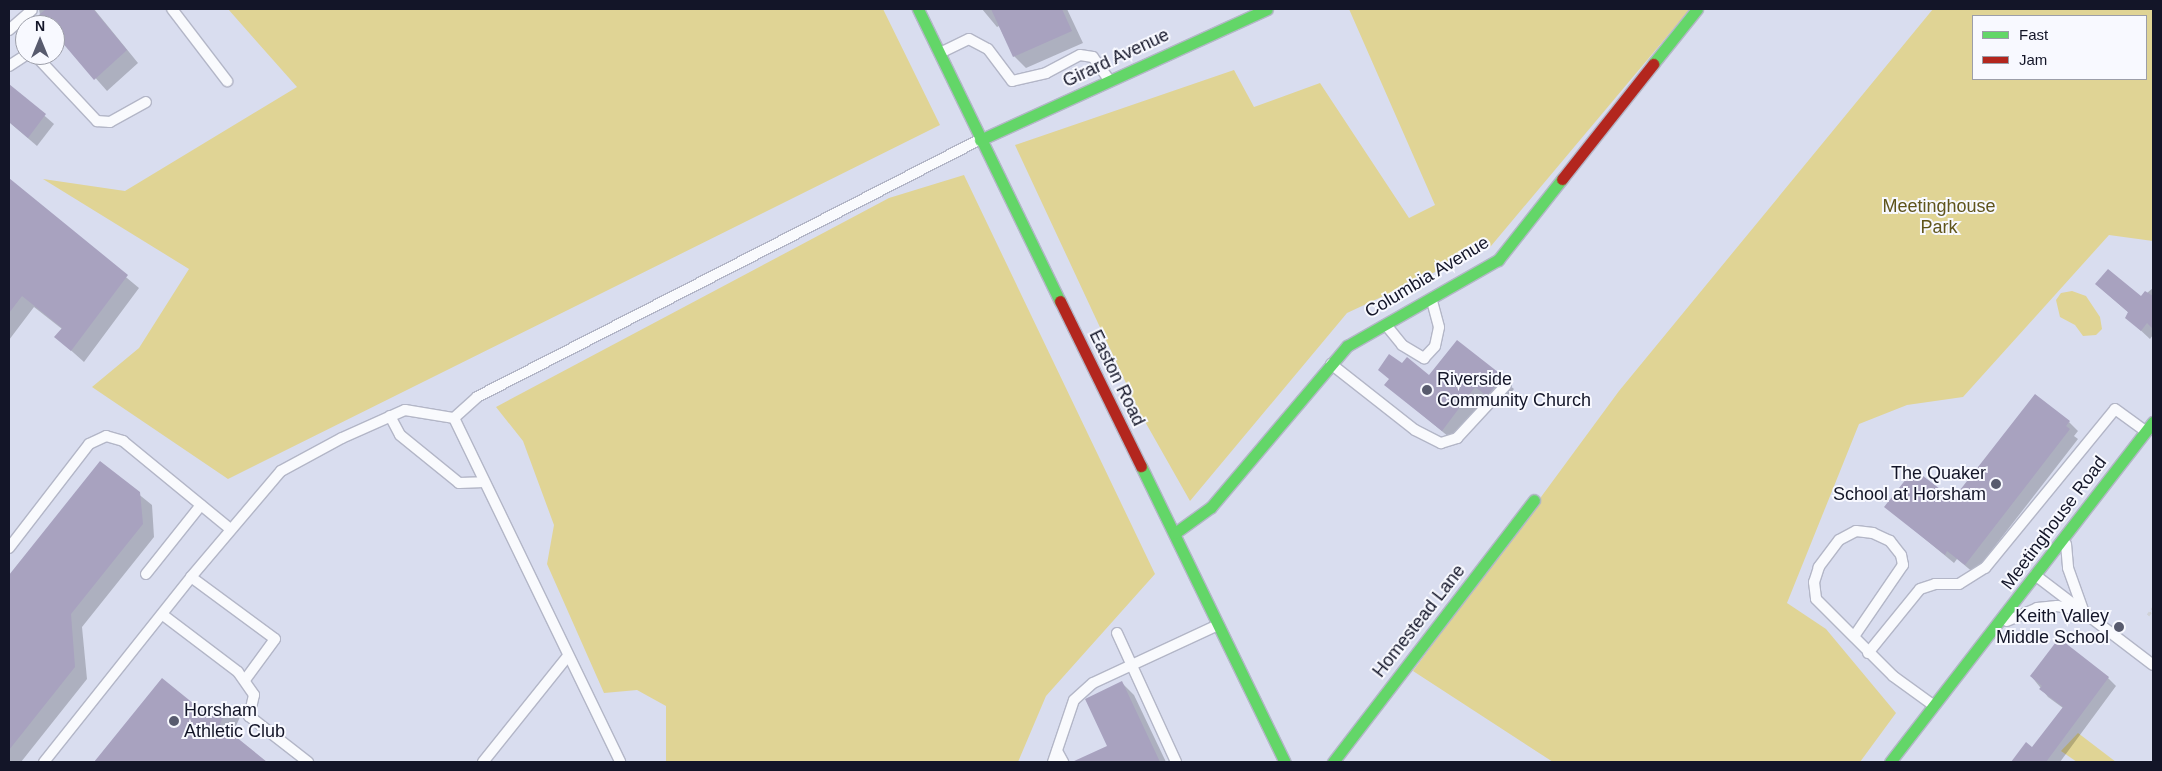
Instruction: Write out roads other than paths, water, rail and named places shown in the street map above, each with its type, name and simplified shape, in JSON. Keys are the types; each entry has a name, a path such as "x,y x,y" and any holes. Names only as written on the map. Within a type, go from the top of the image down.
{"main road":[{"name":"Easton Road","path":"918,9 980,140 1175,533 1285,762"},
{"name":"Girard Avenue","path":"980,140 1267,9"},
{"name":"Columbia Avenue","path":"1175,533 1210,507 1346,346 1384,322 1498,260 1696,9"},
{"name":"Meetinghouse Road","path":"1890,762 2065,537 2149,435 2153,422"},
{"name":"Homestead Lane","path":"1333,762 1534,500"}],"lane":[{"path":"172,9 227,81"},
{"path":"9,30 32,10"},
{"path":"939,54 969,39 988,49 1012,81 1046,73 1080,55 1093,57 1110,81"},
{"path":"44,65 97,121 110,122 146,102"},
{"path":"454,418 477,397 980,140"},
{"path":"1384,322 1402,345 1424,358 1435,346 1439,327 1431,297"},
{"path":"1330,364 1415,430 1441,443 1458,438 1506,385"},
{"path":"1868,653 1920,589 1935,584 1959,584 1985,568 2115,409 2149,435"},
{"path":"44,762 191,577 281,470 405,410 454,418"},
{"path":"390,416 400,435 459,483 484,482"},
{"path":"454,418 620,762"},
{"path":"9,548 89,444 106,436 123,441 230,529"},
{"path":"146,574 201,505"},
{"path":"1855,635 1903,565 1902,555 1890,541 1873,533 1856,531 1839,540 1827,553 1816,573 1814,592 1822,607 1855,635 1868,653 1934,706"},
{"path":"2065,537 2068,568 2083,610"},
{"path":"2036,575 2153,665"},
{"path":"191,577 275,639 245,680"},
{"path":"1999,624 2038,608 2057,606 2083,610"},
{"path":"162,615 245,680 254,695 249,716 308,762"},
{"path":"1053,762 1074,700 1093,683 1219,624"},
{"path":"1117,633 1176,762"},
{"path":"483,762 568,656"},
{"path":"1057,751 1063,762"}],"place":[{"name":"Riverside Community Church","path":"1427,390"},
{"name":"The Quaker School at Horsham","path":"1996,484"},
{"name":"Keith Valley Middle School","path":"2119,627"},
{"name":"Horsham Athletic Club","path":"174,721"}],"park label":[{"name":"Meetinghouse Park","path":"1939,217"}]}
